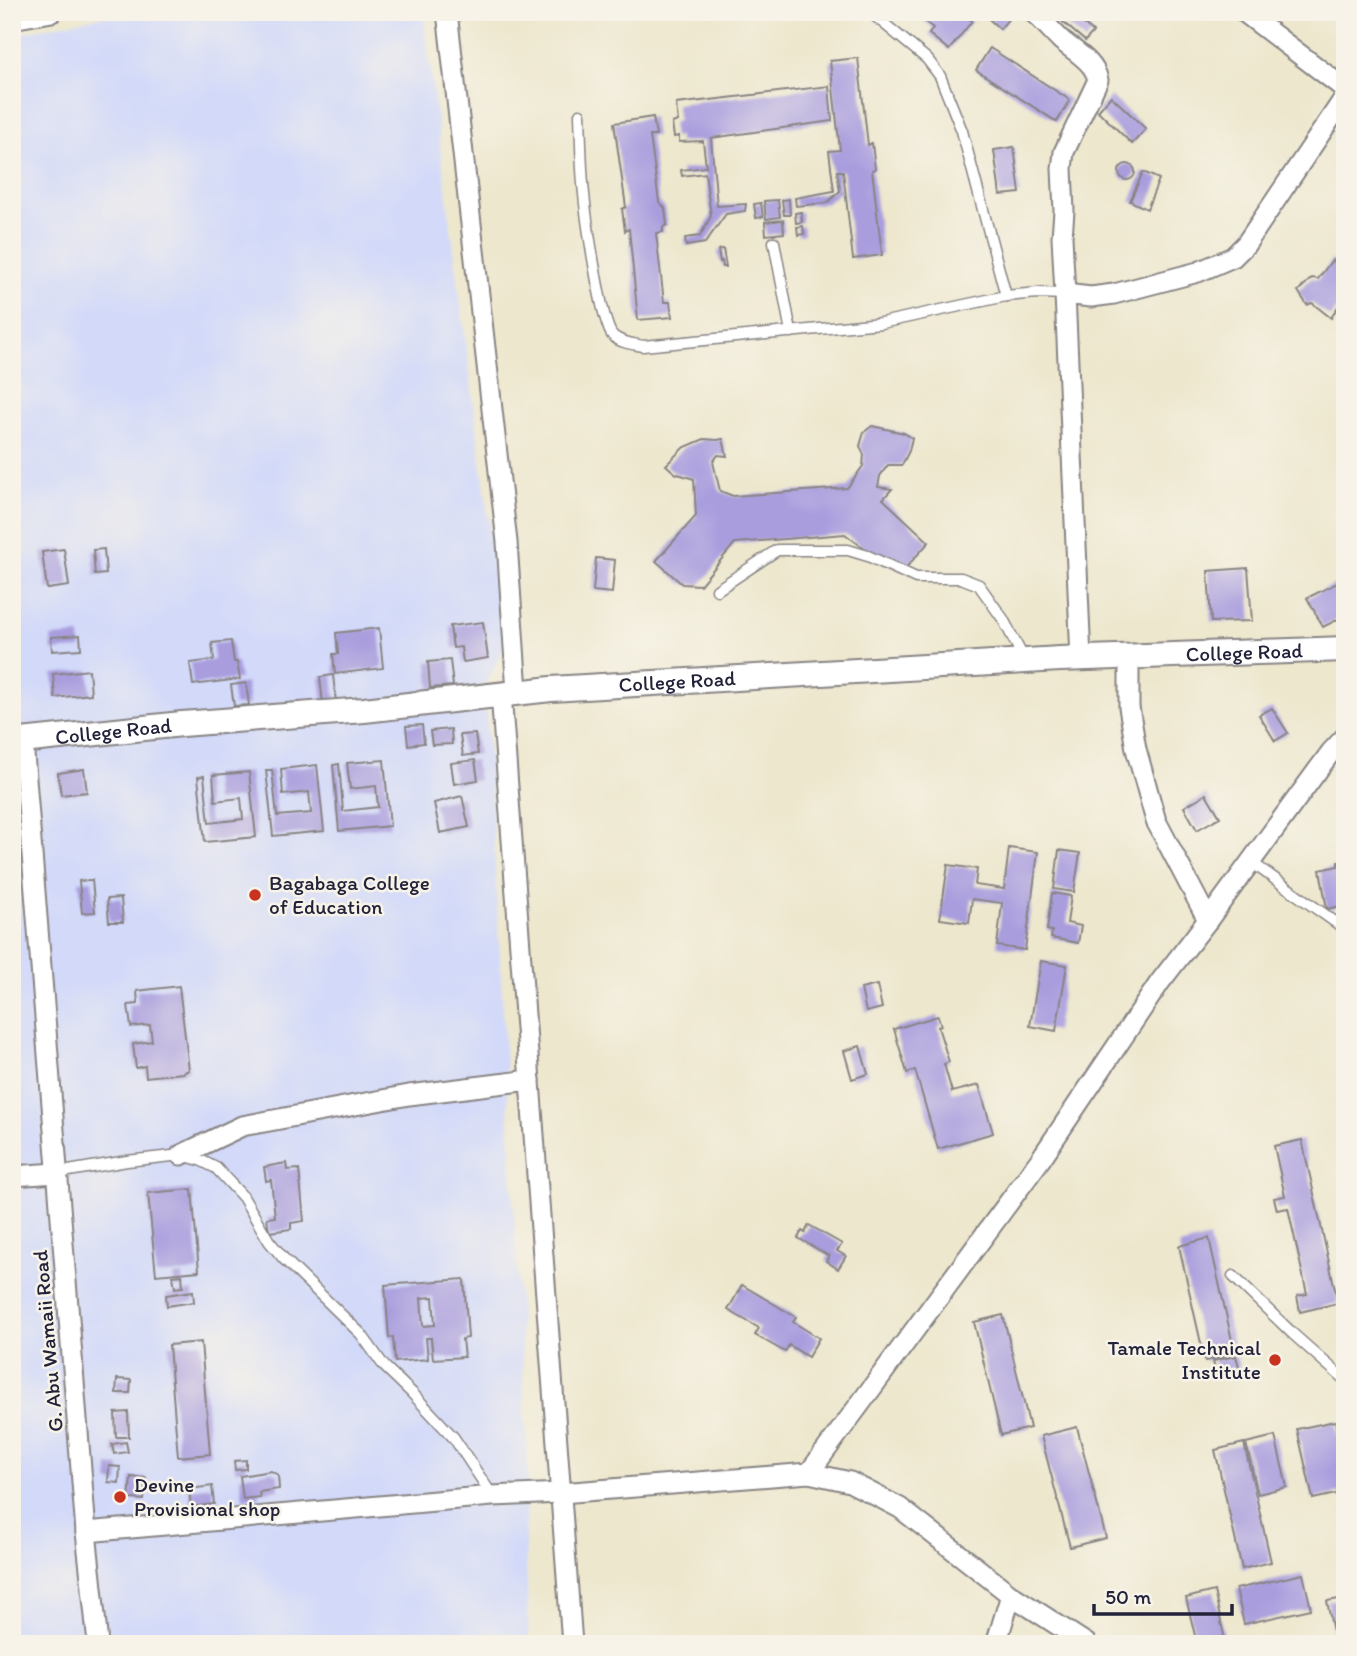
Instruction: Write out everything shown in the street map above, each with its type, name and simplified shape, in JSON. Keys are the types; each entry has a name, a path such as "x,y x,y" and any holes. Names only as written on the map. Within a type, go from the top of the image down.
{"street":[{"path":"12,19 52,12"},
{"path":"446,12 507,542 509,693 530,1080 572,1644"},
{"path":"1033,12 1085,59 1097,73 1098,80 1064,152 1062,169 1062,237 1081,659"},
{"path":"1244,12 1345,89"},
{"path":"1065,294 1091,297 1114,294 1198,272 1233,257 1245,244 1345,97"},
{"name":"College Road","path":"17,741 182,724 364,710 509,693 1026,661 1345,649"},
{"path":"1129,657 1129,707 1136,749 1156,821 1209,920"},
{"path":"809,1473 1040,1160 1160,982 1209,920 1331,752 1345,737"},
{"name":"G. Abu Wamaii Road","path":"17,741 98,1644"},
{"path":"181,1155 242,1126 409,1096 530,1080"},
{"path":"12,1176 57,1173"},
{"path":"86,1532 492,1496 809,1473 850,1482 900,1508 1011,1595 1087,1644"},
{"path":"996,1644 1011,1595"}],"lane":[{"path":"870,12 927,59 940,76 962,131 1006,296"},
{"path":"580,114 584,193 597,279 611,334 622,342 643,345 881,323 1006,296 1065,294"},
{"path":"774,242 791,332"},
{"path":"717,590 777,550 848,550 916,578 961,578 979,585 1003,619 1026,661"},
{"path":"1251,862 1345,929"},
{"path":"57,1173 181,1155 201,1160 216,1168 243,1197 269,1241 284,1259 361,1334 384,1366 453,1438 492,1496"},
{"path":"1233,1276 1345,1380"}],"shaded area":[{"name":"Bagabaga College of Education","path":"123,12 423,12 505,645 485,686 528,1466 525,1530 529,1644 12,1644 12,35"}],"building":[{"path":"913,12 960,12 972,21 949,50 929,34 933,28"},
{"path":"981,12 1007,12 1010,17 1000,29"},
{"path":"1061,12 1070,12 1093,32 1085,41 1057,17"},
{"path":"990,48 1070,100 1057,122 976,70"},
{"path":"858,58 868,145 872,143 875,169 872,170 882,255 853,259 843,171 837,171 840,191 827,203 796,206 795,198 834,191 829,151 840,150 830,61"},
{"path":"829,86 832,121 711,138 717,206 746,204 745,211 726,214 705,243 686,246 685,238 700,236 711,216 705,173 682,176 681,170 706,167 703,141 679,142 679,136 674,137 672,123 678,121 676,104"},
{"path":"1111,96 1146,129 1132,144 1098,111"},
{"path":"653,117 656,136 650,136 659,202 665,208 667,225 663,227 663,232 656,233 664,302 670,302 672,317 638,320 629,229 625,231 622,209 626,207 614,123"},
{"path":"1014,147 1020,193 1000,195 994,150"},
{"path":"1124,164 1130,164 1135,172 1133,178 1124,180 1119,175 1119,169"},
{"path":"1143,172 1159,179 1147,209 1130,201"},
{"path":"789,199 790,215 784,215 782,200"},
{"path":"778,200 780,217 766,219 764,201"},
{"path":"761,203 763,217 756,218 754,204"},
{"path":"801,212 802,222 796,223 795,213"},
{"path":"783,220 784,233 766,235 765,222"},
{"path":"803,226 804,234 798,235 797,227"},
{"path":"723,249 726,267 720,262 718,250"},
{"path":"1332,260 1345,270 1345,295 1331,318 1312,303 1307,305 1298,291 1312,278 1318,279"},
{"path":"872,426 904,433 912,438 902,465 888,465 880,476 878,487 892,489 883,499 929,542 903,571 878,559 845,534 735,543 700,585 682,584 656,561 696,516 694,479 675,473 666,465 683,448 704,439 723,439 727,456 718,455 713,462 720,491 733,496 847,488 863,466 864,455 860,446 864,432"},
{"path":"64,549 69,586 47,589 42,552"},
{"path":"104,549 106,574 95,575 93,550"},
{"path":"596,558 615,560 612,593 593,591"},
{"path":"1248,568 1252,621 1211,622 1208,571"},
{"path":"1345,579 1345,594 1342,596 1345,616 1323,627 1307,598"},
{"path":"483,622 488,658 463,662 461,647 453,648 450,626"},
{"path":"379,628 383,668 335,674 333,654 338,654 336,633"},
{"path":"80,635 81,649 52,651 51,637"},
{"path":"231,641 240,679 193,685 190,663 214,660 212,643"},
{"path":"450,660 453,686 430,688 428,662"},
{"path":"89,670 91,694 55,698 53,674"},
{"path":"333,675 336,702 323,704 320,677"},
{"path":"246,683 249,705 234,706 231,685"},
{"path":"1272,708 1288,733 1275,741 1259,715"},
{"path":"422,725 424,743 408,745 406,726"},
{"path":"451,729 452,744 432,745 430,731"},
{"path":"475,734 478,754 463,756 460,735"},
{"path":"384,760 390,826 339,831 333,765 339,764 343,811 378,807 376,786 350,789 347,763"},
{"path":"475,760 478,780 454,784 451,763"},
{"path":"317,765 324,831 273,836 266,770 272,770 277,816 311,813 309,792 283,795 281,769"},
{"path":"84,769 87,792 61,795 58,773"},
{"path":"249,772 256,837 205,842 198,777 204,776 209,823 243,819 241,798 215,801 213,775"},
{"path":"1206,794 1220,817 1197,830 1184,807"},
{"path":"462,796 469,827 440,833 434,803"},
{"path":"1009,848 1038,852 1025,950 997,946 1002,903 972,899 969,923 940,919 948,865 977,869 975,885 1004,889"},
{"path":"1059,850 1080,853 1074,892 1054,889"},
{"path":"1345,861 1345,905 1327,909 1320,870 1338,866 1338,862"},
{"path":"92,880 95,912 82,913 79,881"},
{"path":"1052,893 1071,896 1067,923 1081,926 1078,943 1051,938 1052,931 1047,930"},
{"path":"121,898 123,922 109,922 107,899"},
{"path":"1041,961 1067,965 1056,1031 1030,1026"},
{"path":"877,985 882,1008 866,1012 861,989"},
{"path":"179,986 189,1070 146,1077 145,1066 136,1068 133,1044 152,1041 150,1025 131,1027 128,1005 138,1004 137,991"},
{"path":"938,1016 941,1026 938,1027 949,1062 944,1064 952,1092 979,1085 993,1133 938,1149 915,1070 907,1073 894,1029"},
{"path":"860,1046 868,1074 852,1079 844,1051"},
{"path":"1302,1140 1338,1303 1300,1312 1297,1296 1307,1294 1288,1208 1277,1210 1274,1198 1285,1196 1274,1146"},
{"path":"286,1163 287,1170 299,1169 304,1221 291,1223 291,1229 269,1232 267,1218 275,1217 271,1180 266,1181 264,1167"},
{"path":"192,1189 199,1271 156,1275 148,1193"},
{"path":"809,1225 842,1244 837,1251 846,1256 838,1269 826,1261 829,1256 798,1238 802,1231 805,1233"},
{"path":"1209,1238 1235,1354 1205,1361 1179,1246"},
{"path":"182,1275 183,1287 175,1288 173,1276"},
{"path":"464,1279 468,1338 462,1339 464,1357 433,1359 431,1338 426,1338 428,1359 395,1362 393,1337 389,1338 385,1285","holes":["433,1297 435,1325 423,1326 421,1298"]},
{"path":"742,1285 796,1317 793,1322 819,1338 808,1357 789,1345 785,1352 755,1335 759,1328 728,1310"},
{"path":"193,1291 194,1302 167,1306 166,1295"},
{"path":"1003,1315 1030,1428 1001,1435 974,1322"},
{"path":"201,1342 210,1454 178,1457 169,1345"},
{"path":"1236,1356 1240,1370 1216,1376 1213,1361"},
{"path":"117,1379 131,1380 130,1393 116,1393"},
{"path":"128,1412 129,1437 116,1437 115,1413"},
{"path":"1335,1421 1345,1464 1345,1492 1313,1499 1297,1429"},
{"path":"1077,1427 1106,1538 1070,1547 1041,1436"},
{"path":"1275,1436 1287,1487 1258,1494 1246,1443"},
{"path":"126,1442 128,1452 114,1454 112,1444"},
{"path":"1244,1443 1271,1562 1242,1569 1215,1450"},
{"path":"246,1460 246,1469 235,1470 234,1461"},
{"path":"109,1466 120,1467 119,1483 108,1482"},
{"path":"271,1471 278,1475 279,1489 259,1492 260,1497 243,1499 240,1476"},
{"path":"131,1477 146,1478 144,1500 129,1499"},
{"path":"212,1486 214,1504 191,1507 189,1489"},
{"path":"1303,1574 1311,1609 1244,1624 1236,1589"},
{"path":"1214,1591 1226,1644 1197,1644 1186,1598"},
{"path":"1345,1598 1345,1639 1335,1641 1327,1601"}],"place":[{"name":"Bagabaga College of Education","path":"255,895"},
{"name":"Tamale Technical Institute","path":"1275,1360"},
{"name":"Devine Provisional shop","path":"120,1497"}]}
